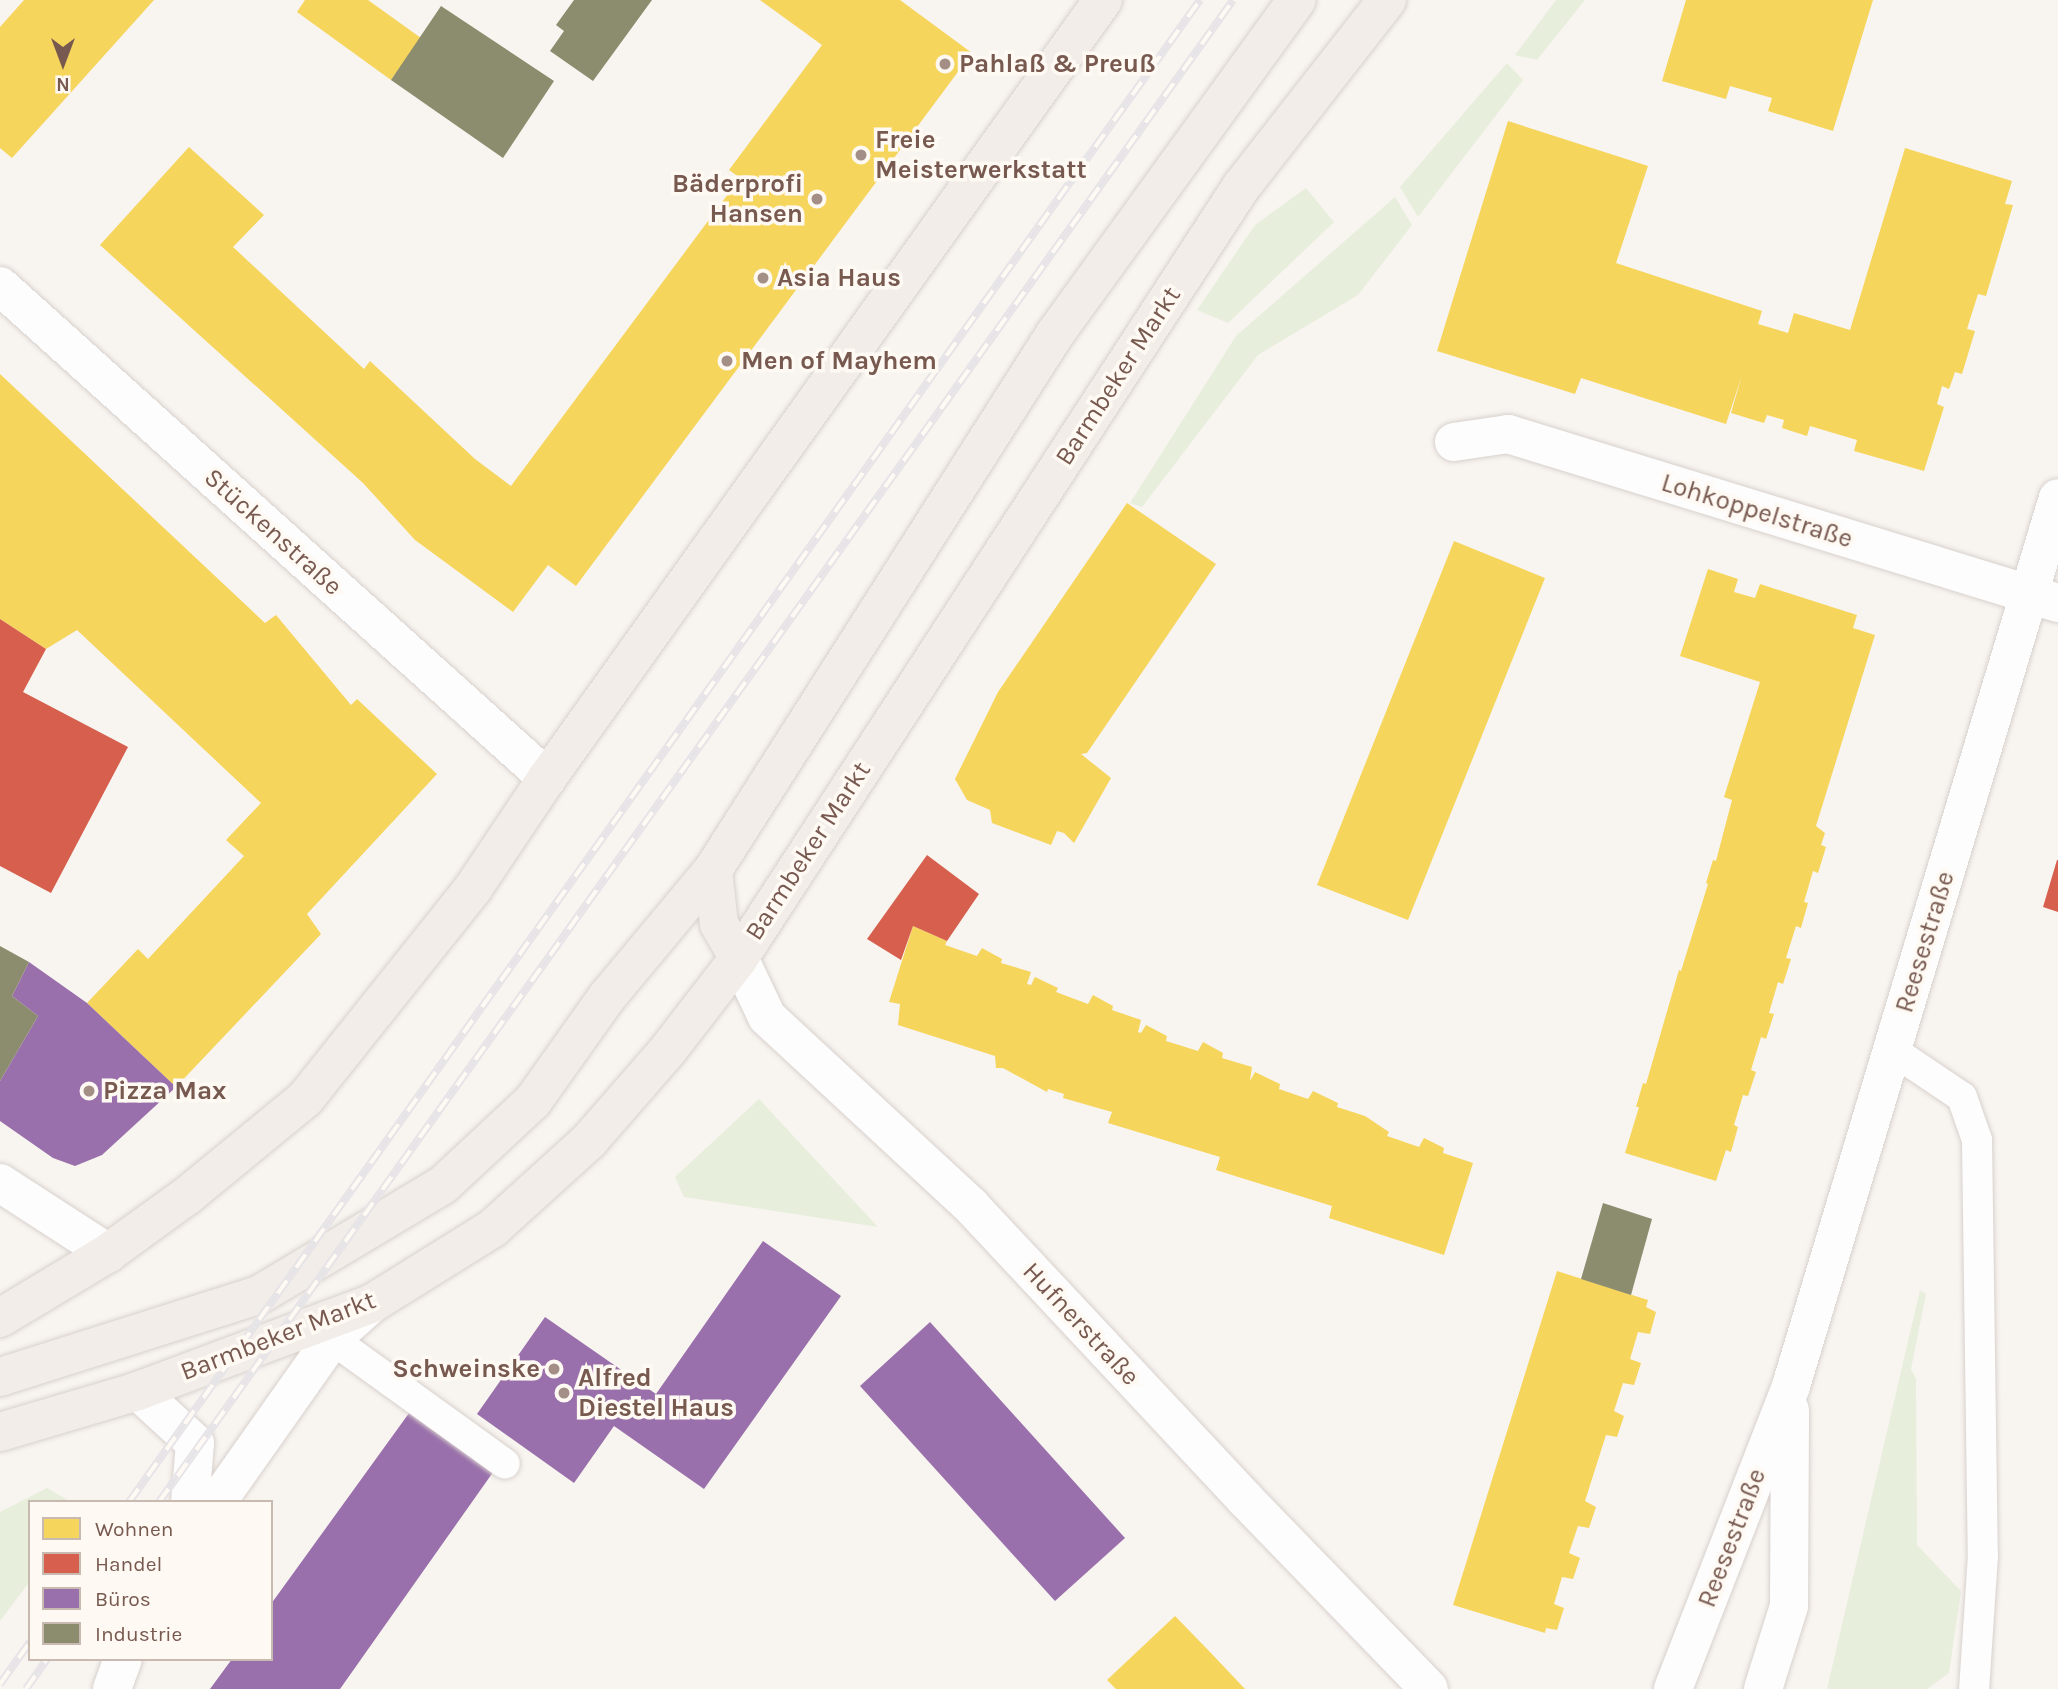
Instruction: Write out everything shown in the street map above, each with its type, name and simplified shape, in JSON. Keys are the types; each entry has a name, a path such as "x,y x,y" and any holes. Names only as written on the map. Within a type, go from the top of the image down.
{"main road":[{"name":"Barmbeker Markt","path":"0,1377 259,1295 443,1185 533,1101 607,997 713,870 1055,334 1297,0"},
{"name":"Barmbeker Markt","path":"0,1432 138,1391 371,1304 493,1228 589,1141 668,1049 739,958 1241,187 1387,0"},
{"path":"0,1318 108,1253 188,1195 305,1098 474,887 547,778 1092,4"},
{"path":"713,870 719,924 739,958"}],"street":[{"name":"Stückenstraße","path":"0,286 547,778"},
{"name":"Lohkoppelstraße","path":"1454,442 1508,435 2044,598"},
{"name":"Reesestraße","path":"1674,1689 1791,1387 1892,1049 2044,598 2058,498"},
{"name":"Hufnerstraße","path":"739,958 767,1017 971,1206 1245,1499 1429,1689"},
{"path":"0,1183 108,1253"},
{"path":"219,1500 332,1339 371,1304"},
{"name":"Reesestraße","path":"1763,1689 1789,1606 1791,1387"},
{"path":"138,1391 195,1444 190,1500"},
{"path":"111,1689 122,1661"}],"lane":[{"path":"1892,1049 1962,1097 1977,1140 1983,1555 1974,1689"},
{"path":"332,1339 505,1464"}],"green space":[{"path":"1556,0 1585,0 1537,60 1515,55"},
{"path":"1507,63 1523,80 1418,217 1400,187"},
{"path":"1306,188 1334,222 1228,323 1197,310 1255,225"},
{"path":"1395,197 1412,225 1358,295 1258,355 1142,507 1130,503 1236,336"},
{"path":"759,1099 878,1227 684,1197 675,1177"},
{"path":"1920,1290 1926,1294 1911,1369 1916,1379 1917,1545 1961,1591 1949,1673 1927,1689 1827,1689"},
{"path":"47,1488 68,1500 28,1500 28,1584 0,1621 0,1512"}],"building: Wohnen":[{"path":"24,0 154,0 12,158 0,148 0,27"},
{"path":"305,0 368,0 421,38 391,80 297,12"},
{"path":"760,0 900,0 972,53 576,586 548,565 513,612 415,540 363,483 100,245 189,147 264,215 233,247 364,369 370,361 475,459 511,486 740,178 729,170 822,45"},
{"path":"1686,0 1873,0 1833,131 1768,111 1772,98 1730,86 1726,99 1662,81"},
{"path":"1508,121 1648,166 1616,263 1762,311 1758,324 1788,333 1794,313 1850,330 1905,148 2012,181 2005,204 2013,205 1986,296 1978,294 1967,329 1975,331 1962,374 1955,372 1949,389 1942,386 1937,404 1944,407 1924,471 1854,451 1857,440 1810,426 1807,436 1782,428 1784,420 1767,415 1764,423 1731,413 1742,375 1726,424 1581,378 1575,394 1437,351"},
{"path":"0,374 265,623 276,615 351,705 357,699 437,774 307,914 321,934 176,1087 87,1003 138,949 148,959 244,856 226,840 261,803 77,630 46,649 0,619"},
{"path":"1127,503 1216,564 1087,753 1081,754 1111,778 1074,843 1064,833 1057,831 1051,845 992,823 990,810 967,800 955,779 998,692"},
{"path":"1454,541 1545,578 1408,920 1317,885"},
{"path":"1708,569 1738,579 1734,592 1755,598 1760,584 1857,615 1853,628 1875,635 1816,826 1825,833 1821,845 1826,847 1818,873 1813,871 1804,902 1808,903 1801,928 1796,926 1786,958 1791,959 1783,984 1778,982 1769,1013 1774,1014 1766,1039 1761,1037 1751,1070 1756,1072 1748,1096 1743,1095 1734,1125 1738,1127 1731,1152 1726,1150 1716,1181 1625,1153 1639,1107 1636,1107 1643,1083 1646,1084 1713,860 1716,861 1732,800 1724,797 1760,682 1680,656"},
{"path":"913,926 947,941 945,945 977,956 982,948 1002,959 1001,963 1031,972 1027,984 1031,985 1035,977 1058,988 1056,992 1088,1004 1093,995 1113,1006 1112,1010 1141,1020 1138,1032 1141,1033 1146,1025 1167,1036 1166,1041 1198,1051 1203,1042 1223,1053 1222,1058 1252,1067 1250,1081 1255,1072 1280,1084 1279,1089 1308,1099 1313,1091 1338,1103 1337,1107 1365,1116 1389,1132 1387,1136 1419,1147 1424,1138 1444,1148 1443,1153 1473,1163 1444,1255 1329,1218 1332,1206 1216,1170 1220,1157 1108,1123 1112,1112 1063,1098 1064,1094 1048,1089 1047,1092 1003,1068 996,1068 995,1056 898,1025 900,1004 889,1002"},
{"path":"1557,1271 1648,1300 1646,1307 1656,1312 1650,1334 1638,1332 1630,1359 1641,1363 1634,1385 1623,1383 1614,1411 1624,1416 1617,1437 1606,1435 1585,1501 1596,1507 1589,1528 1578,1526 1569,1553 1580,1558 1573,1579 1562,1577 1554,1604 1564,1608 1557,1630 1546,1628 1545,1633 1453,1605"},
{"path":"1175,1616 1245,1689 1116,1689 1107,1680"}],"building: Handel":[{"path":"0,619 46,649 23,692 128,747 51,893 0,866"},
{"path":"927,855 979,894 947,941 913,926 901,960 867,939"},
{"path":"2058,860 2058,912 2043,907"}],"building: Büros":[{"path":"29,962 87,1003 176,1087 102,1155 75,1166 53,1158 0,1121 0,1081 38,1016 12,996"},
{"path":"763,1241 841,1296 704,1489 614,1426 574,1483 477,1414 545,1317 656,1394"},
{"path":"930,1322 1125,1538 1055,1601 860,1386"},
{"path":"412,1409 496,1468 340,1689 210,1689 231,1661 273,1661 273,1601"}],"building: Industrie":[{"path":"574,0 652,0 593,81 550,51 564,31 556,25"},
{"path":"441,6 554,81 503,158 391,80"},
{"path":"0,946 29,962 12,996 38,1016 0,1081"},
{"path":"1603,1203 1652,1219 1631,1295 1581,1279"}],"railway":[{"path":"130,1500 1200,0"},
{"path":"160,1500 1233,0"},
{"path":"0,1684 28,1645"},
{"path":"26,1689 46,1661"}],"place":[{"name":"Pahlaß & Preuß","path":"945,64"},
{"name":"Freie Meisterwerkstatt","path":"861,155"},
{"name":"Bäderprofi Hansen","path":"817,199"},
{"name":"Asia Haus","path":"763,278"},
{"name":"Men of Mayhem","path":"727,361"},
{"name":"Pizza Max","path":"89,1091"},
{"name":"Schweinske","path":"554,1369"},
{"name":"Alfred Diestel Haus","path":"564,1393"}]}
